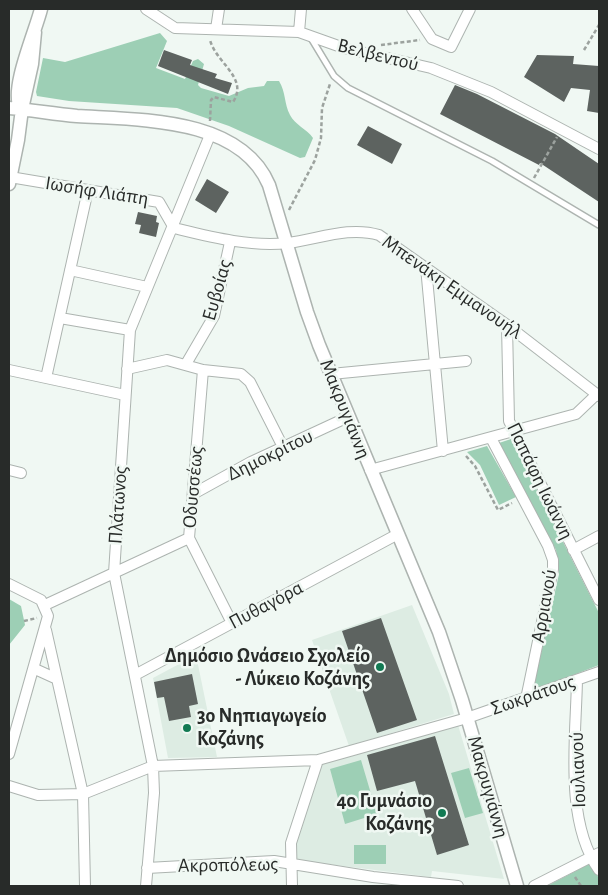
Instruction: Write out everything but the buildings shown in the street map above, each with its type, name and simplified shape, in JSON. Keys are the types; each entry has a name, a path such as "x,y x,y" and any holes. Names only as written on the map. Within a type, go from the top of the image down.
{"street":[{"path":"18,140 9,126 15,120 16,103 32,64 35,32 41,9"},
{"name":"Βελβεντού","path":"146,9 175,28 299,32 365,53 431,68 491,92 599,149"},
{"path":"212,29 219,9"},
{"path":"299,32 302,9"},
{"path":"412,9 432,39 451,47 470,9"},
{"path":"16,103 18,140"},
{"name":"Μακρυγιάννη","path":"16,103 38,112 160,122 194,129 238,148 254,160 266,177 307,312 348,417 439,632 468,718 517,886"},
{"path":"10,181 18,140 25,122 30,116 38,112"},
{"name":"Πλάτωνος","path":"146,886 154,792 153,766 114,573 130,330 174,228 210,135"},
{"name":"Ιωσήφ Λιάπη","path":"10,181 88,190 159,202 174,228"},
{"path":"46,378 88,190"},
{"path":"174,228 230,242 286,243"},
{"name":"Μπενάκη Εμμανουήλ","path":"286,243 346,232 366,232 387,239 507,325 598,395"},
{"name":"Ευβoίας","path":"186,364 214,316 230,242"},
{"path":"426,267 444,450"},
{"path":"70,270 147,287"},
{"path":"60,318 130,330"},
{"name":"Παπάφη Ιωάννη","path":"507,325 509,421 599,600"},
{"path":"127,369 167,360 203,370 235,373 246,377 283,447"},
{"path":"331,374 466,361"},
{"path":"9,370 125,395"},
{"name":"Οδυσσέως","path":"203,370 189,538 232,623"},
{"path":"370,470 576,414 598,395"},
{"name":"Δημοκρίτου","path":"193,494 283,447 348,417"},
{"name":"Αρριανού","path":"491,438 548,546 553,560 526,699"},
{"path":"9,470 21,473"},
{"name":"Πυθαγόρα","path":"135,675 398,534"},
{"path":"573,550 599,536"},
{"path":"44,605 189,538"},
{"path":"9,584 41,600 48,616 46,630 9,754"},
{"path":"46,630 83,794 85,886"},
{"path":"34,669 57,679"},
{"name":"Σωκράτους","path":"83,794 153,766 318,760 468,718 599,672"},
{"name":"Ιουλιανού","path":"577,680 576,795 584,836 595,855"},
{"path":"292,886 291,843 318,760"},
{"path":"9,786 38,795 83,794"},
{"path":"534,886 595,855 599,870"},
{"name":"Ακροπόλεως","path":"147,868 274,861 373,882 458,886"}],"lane":[{"path":"311,37 334,76 348,88 440,133 599,225"}],"path":[{"path":"584,50 599,25"},
{"path":"210,135 211,100 214,98 233,102 238,94 239,86 213,48 212,29"},
{"path":"365,53 385,43 432,39"},
{"path":"280,222 292,207 315,160 321,138 322,108 334,76"},
{"path":"531,184 562,128"},
{"path":"456,447 475,466 498,510 523,498"},
{"path":"577,880 581,886"}],"shaded area":[{"name":"Δημόσιο Ωνάσειο Σχολείο - Λύκειο Κοζάνης","path":"412,605 449,694 454,714 349,746 312,640"},
{"name":"3ο Νηπιαγωγείο Κοζάνης","path":"196,655 217,757 168,758 153,678"},
{"path":"458,725 504,879 432,871 431,877 295,860 295,843 323,762"}],"green space":[{"path":"160,33 167,41 156,68 185,79 193,61 198,59 204,64 198,85 201,88 229,96 248,88 264,86 267,81 279,81 290,115 313,138 305,157 300,158 229,126 177,108 69,101 37,96 36,92 43,58 65,62"},
{"path":"511,439 599,613 599,665 535,690 533,689 559,574 556,550 499,443"},
{"path":"487,446 516,497 499,505 480,465 467,452"},
{"path":"9,599 21,606 25,625 9,645"},
{"path":"361,760 377,814 345,824 330,769"},
{"path":"469,768 483,813 465,818 451,773"},
{"path":"354,845 386,845 386,864 354,864"},
{"path":"589,864 599,878 599,886 547,886"}],"place":[{"name":"Δημόσιο Ωνάσειο Σχολείο - Λύκειο Κοζάνης","path":"380,667"},
{"name":"3ο Νηπιαγωγείο Κοζάνης","path":"187,728"},
{"name":"4ο Γυμνάσιο Κοζάνης","path":"442,813"}]}
